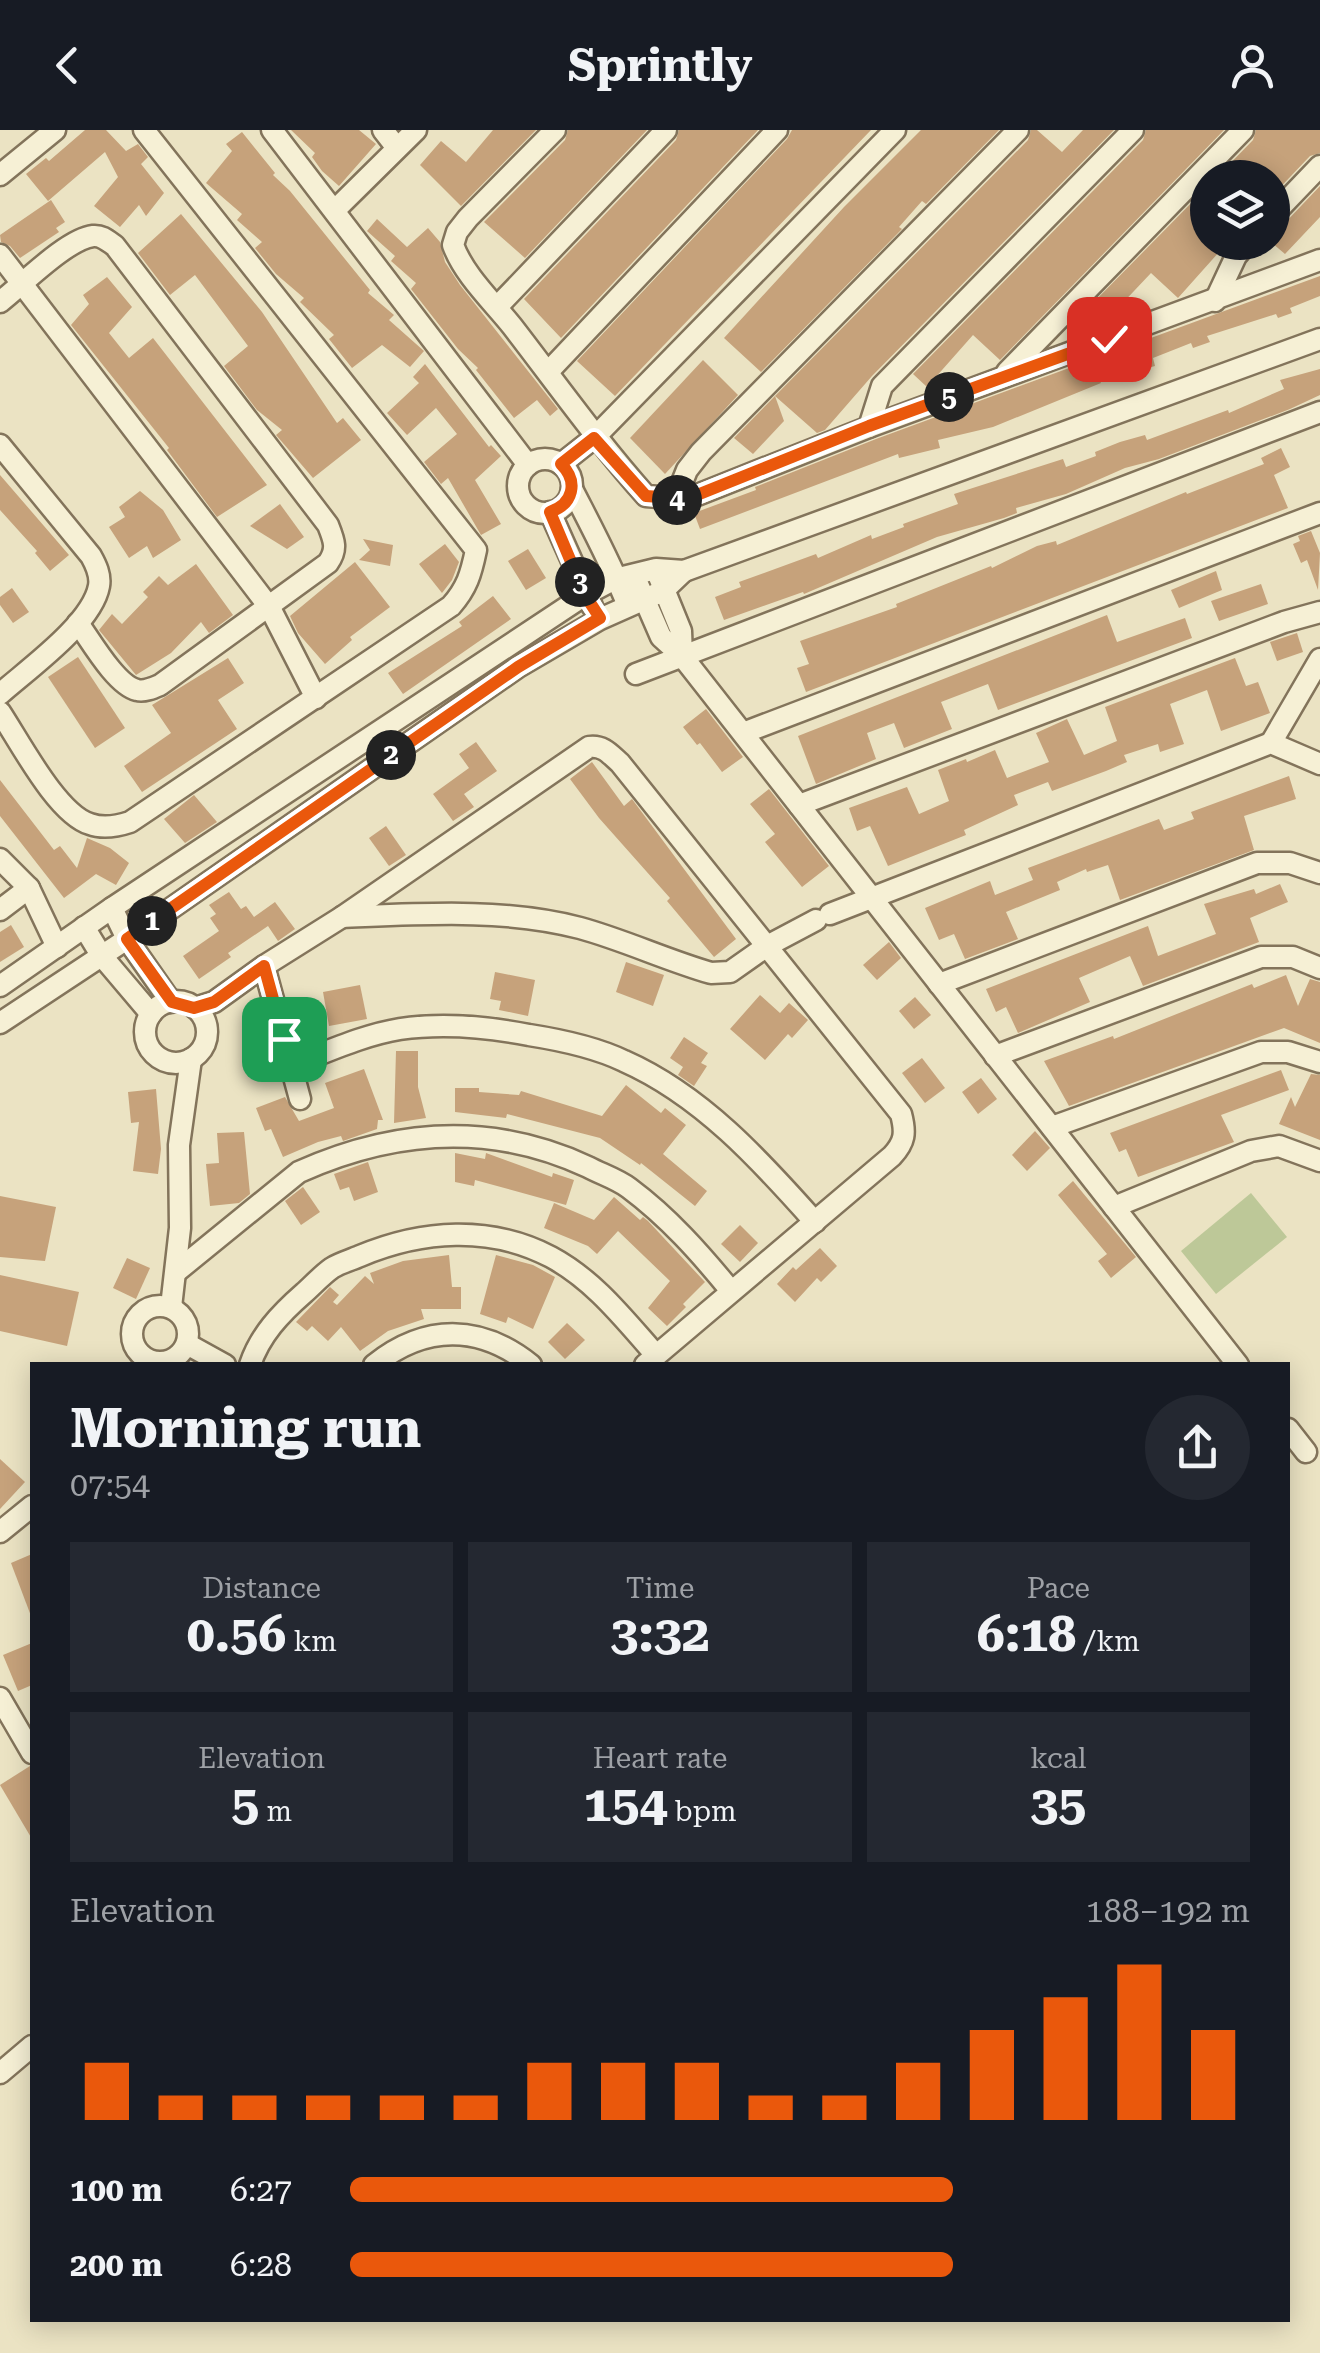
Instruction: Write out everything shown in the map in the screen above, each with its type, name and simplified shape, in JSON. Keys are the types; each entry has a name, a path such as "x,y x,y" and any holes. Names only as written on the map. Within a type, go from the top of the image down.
{"street":[{"path":"0,175 55,130"},
{"path":"0,712 66,809 90,824 115,826 130,822 316,698 451,606 467,588 476,550 144,130"},
{"path":"272,130 528,465"},
{"path":"383,130 397,148"},
{"path":"335,210 416,130"},
{"path":"555,130 457,232 453,245 594,438 646,496 675,500 710,490 869,426 1320,260"},
{"path":"497,307 666,130"},
{"path":"548,372 777,130"},
{"path":"561,464 594,438 895,130"},
{"path":"675,500 687,470 701,452 1018,130"},
{"path":"869,426 882,386 1132,130"},
{"path":"1003,376 1243,130"},
{"path":"1290,197 1320,166"},
{"path":"0,302 73,244 92,236 103,238 114,246 328,525 336,543 328,564 160,686 137,690 120,682 78,623"},
{"path":"0,255 270,608 316,698"},
{"path":"1216,301 1234,260"},
{"path":"0,1023 518,667 600,618 663,591 684,571 1320,340"},
{"path":"636,674 1320,412"},
{"path":"0,445 91,556 99,586 78,623 0,694"},
{"path":"572,489 565,505 550,512 533,510 521,497 519,480 528,465 544,459 568,470 572,489 612,562 625,577 636,603 743,733 1236,1362"},
{"path":"550,512 585,595 600,618"},
{"path":"743,733 1320,513"},
{"path":"0,986 585,595 625,577 656,569 684,571"},
{"path":"656,569 681,630 682,656"},
{"path":"799,805 1284,622 1320,612"},
{"path":"342,917 514,917 576,927 710,972 730,972 766,946 823,917 1271,743 1320,659"},
{"path":"1271,743 1320,764"},
{"path":"194,1008 214,1002 589,747 597,746 620,764 901,1114 905,1131 903,1144 892,1156 650,1360 612,1304 550,1256 506,1239 447,1234 398,1240 332,1268 284,1310 256,1345 251,1362"},
{"path":"0,859 30,888 57,946"},
{"path":"939,984 1257,863 1290,863 1320,873"},
{"path":"0,910 30,888"},
{"path":"112,908 127,939 172,1002 194,1008 202,1015 207,1034 192,1059 171,1062 153,1052 145,1033 151,1014 172,1002"},
{"path":"84,927 101,954 151,1014"},
{"path":"996,1056 1261,957 1293,957 1320,968"},
{"path":"264,966 300,1099"},
{"path":"292,1065 401,1029 489,1027 562,1041 624,1060 694,1105 770,1171 815,1222"},
{"path":"1052,1128 1261,1052 1288,1052 1320,1062"},
{"path":"157,1362 172,1360 187,1344 186,1322 171,1307 170,1298 180,1228 179,1145 192,1059"},
{"path":"176,1272 300,1172 322,1162 356,1150 420,1137 490,1137 551,1150 626,1185 682,1233 732,1290"},
{"path":"1114,1207 1250,1151 1279,1146 1320,1161"},
{"path":"149,1362 134,1345 134,1324 149,1308 171,1307"},
{"path":"378,1362 396,1348 428,1336 466,1333 509,1347 526,1362"},
{"path":"187,1344 220,1362"},
{"path":"1290,1432 1306,1452"},
{"path":"0,1532 30,1513"},
{"path":"0,1698 30,1750"},
{"path":"0,2074 30,2048"}],"green space":[{"path":"1251,1193 1287,1237 1216,1294 1181,1251"}],"building":[{"path":"85,130 106,130 126,151 138,144 148,157 141,164 164,193 146,216 139,205 120,227 94,206 118,177 105,152 48,201 26,174 46,158 49,161"},
{"path":"291,130 359,130 376,144 339,186 322,171 312,157 315,153"},
{"path":"493,130 536,130 461,206 420,165 441,141 466,162"},
{"path":"568,130 647,130 525,258 484,222 565,140"},
{"path":"679,130 758,130 561,338 524,299 676,140"},
{"path":"792,130 871,130 615,396 577,361"},
{"path":"921,130 999,130 926,204 922,201 899,227 902,229 761,372 724,338"},
{"path":"1031,130 1037,130 1062,152 1083,130 1114,130 872,376 825,430 817,433 775,396 1028,140"},
{"path":"1146,130 1224,130 1195,160 1190,160 1190,165 1000,360 973,335 927,387 913,374 1143,140"},
{"path":"1256,130 1320,130 1320,153 1310,156 1290,177 1290,160 1234,160 1253,140"},
{"path":"242,132 370,290 368,293 394,315 389,320 424,351 410,367 382,345 352,368 329,339 334,335 255,248 262,242 237,220 242,214 206,183 232,151 226,144"},
{"path":"1320,186 1320,217 1290,249 1290,218"},
{"path":"51,200 65,222 56,228 59,232 20,258 1,242 0,235"},
{"path":"1190,204 1190,260 1212,260 1178,298 1151,273 1117,309 1121,313 1104,325 1087,309"},
{"path":"181,214 262,312 337,423 343,418 361,440 313,478 276,435 282,430 257,410 224,366 248,346 195,275 170,295 138,253"},
{"path":"377,219 407,247 428,228 440,242 445,262 460,285 558,409 550,416 537,400 514,418 478,368 411,289 416,283 391,261 395,256 367,231"},
{"path":"1320,276 1320,296 1290,308 1292,313 1278,318 1276,314 1207,336 1210,342 1193,348 1191,343 1153,358 1155,366 1100,381 993,427 938,440 940,448 899,458 898,454 700,529 694,513 756,490 755,487"},
{"path":"107,277 132,307 109,333 129,358 153,338 267,485 217,517 169,448 71,325 89,304 83,295"},
{"path":"703,360 738,395 665,474 630,438"},
{"path":"425,364 489,447 501,456 475,480 501,524 481,535 448,478 441,484 424,462 457,434 436,408 407,435 387,413 419,383 413,377"},
{"path":"1320,369 1320,395 1290,409 1125,468 1066,494 1016,508 1017,513 1004,518 937,537 804,594 724,620 715,597 741,587 739,582 904,527 903,524 958,504 954,494 1063,459 1066,467 1120,442 1145,435 1147,440 1228,410 1229,413 1284,389 1280,380"},
{"path":"775,396 784,421 753,454 734,438"},
{"path":"1281,448 1290,467 1274,475 1288,508 806,692 797,668 809,664 800,641 897,607 896,604 992,568 1037,546 1056,541 1057,545 1264,464 1261,458"},
{"path":"0,475 69,555 50,571 0,510"},
{"path":"140,491 163,510 181,540 153,558 147,546 129,558 109,527 125,517 119,507"},
{"path":"280,504 304,537 287,549 250,526"},
{"path":"1311,531 1320,553 1318,590 1307,560 1301,563 1293,544 1300,541 1298,536"},
{"path":"363,539 393,545 390,566 359,560 370,550"},
{"path":"445,544 459,562 442,593 419,564"},
{"path":"528,549 546,578 526,590 508,561"},
{"path":"355,562 390,607 350,637 352,640 325,664 298,633 290,616"},
{"path":"196,564 233,615 209,633 201,622 171,653 136,675 99,630 112,614 122,624 148,597 143,592 159,576 168,585"},
{"path":"1216,571 1222,590 1179,608 1171,590"},
{"path":"1261,584 1268,604 1219,621 1211,601"},
{"path":"12,588 29,612 13,623 0,605 0,597"},
{"path":"493,596 511,619 403,694 388,673 462,626 459,622"},
{"path":"1107,615 1117,642 1185,618 1192,638 998,710 988,684 941,702 952,729 904,748 894,723 867,733 876,759 816,784 798,736"},
{"path":"1297,633 1303,652 1277,661 1270,642"},
{"path":"78,657 125,728 95,748 48,677"},
{"path":"228,658 244,683 218,700 237,729 142,792 124,766 171,733 152,705"},
{"path":"1235,658 1246,686 1258,682 1270,713 1221,731 1207,690 1170,704 1184,744 1160,752 1158,744 1124,755 1127,762 1052,791 1048,782 1014,795 1018,805 964,830 966,835 888,866 870,826 857,831 849,808 907,787 919,814 949,801 938,770 966,759 967,762 995,750 1007,778 1049,762 1036,733 1067,719 1084,755 1117,741 1105,707"},
{"path":"706,709 743,757 722,772 683,727"},
{"path":"476,742 497,771 464,794 474,807 453,821 433,794 469,768 459,754"},
{"path":"592,762 624,806 632,799 736,939 714,957 570,779"},
{"path":"1289,776 1296,799 1244,816 1254,850 1120,900 1108,865 1087,872 1086,869 1057,882 1060,890 1006,912 1018,939 965,959 954,934 939,940 925,908 990,881 995,895 1033,880 1028,868 1159,819 1164,830 1194,819 1191,812"},
{"path":"0,780 54,850 60,846 77,868 87,838 110,848 129,863 116,885 96,874 64,898 0,816"},
{"path":"769,789 829,866 802,887 765,842 775,834 750,804"},
{"path":"194,795 217,822 185,843 164,819"},
{"path":"386,826 406,855 389,866 369,838"},
{"path":"1280,884 1288,902 1250,918 1259,942 1143,986 1130,956 1079,978 1090,1002 1018,1033 1006,1007 996,1012 986,989 1148,926 1158,956 1216,934 1204,904 1254,889 1256,894"},
{"path":"229,892 241,909 246,906 254,917 275,902 295,929 278,941 268,926 199,979 183,956 219,931 210,918 216,914 209,905"},
{"path":"11,925 24,947 0,962 0,932"},
{"path":"889,942 901,958 877,980 863,965"},
{"path":"626,962 664,975 653,1006 616,992"},
{"path":"495,972 535,980 528,1016 499,1010 501,1001 490,999"},
{"path":"1286,975 1298,1006 1310,979 1320,982 1320,1043 1284,1028 1069,1106 1044,1061 1113,1036 1114,1039 1252,984 1254,988"},
{"path":"360,985 367,1019 329,1026 323,992"},
{"path":"760,995 780,1013 789,1003 808,1020 792,1038 788,1034 765,1060 730,1029"},
{"path":"915,997 931,1015 914,1029 899,1011"},
{"path":"684,1037 708,1053 701,1063 707,1066 694,1086 678,1075 683,1067 670,1058"},
{"path":"396,1051 418,1051 418,1087 426,1118 394,1123"},
{"path":"922,1058 945,1088 925,1103 902,1073"},
{"path":"364,1069 383,1120 378,1120 377,1129 343,1141 341,1136 318,1142 283,1157 271,1129 265,1131 256,1108 285,1097 299,1121 334,1108 325,1083"},
{"path":"1281,1070 1289,1090 1221,1115 1234,1142 1138,1177 1126,1149 1119,1152 1110,1133"},
{"path":"1311,1074 1320,1075 1320,1140 1279,1124 1291,1097 1295,1107"},
{"path":"981,1078 997,1099 978,1114 962,1092"},
{"path":"626,1085 661,1113 665,1108 686,1125 663,1154 707,1191 695,1206 641,1163 600,1138 507,1114 506,1118 455,1112 455,1088 479,1088 479,1092 519,1095 521,1091 602,1116"},
{"path":"156,1089 161,1149 158,1174 133,1171 139,1122 131,1123 128,1092"},
{"path":"1035,1131 1050,1148 1027,1171 1012,1155"},
{"path":"244,1132 250,1194 239,1203 210,1206 206,1164 219,1163 217,1133"},
{"path":"455,1153 485,1159 486,1153 552,1177 553,1173 574,1180 566,1205 475,1180 474,1186 455,1182"},
{"path":"368,1162 378,1192 354,1201 349,1187 340,1190 334,1174"},
{"path":"1073,1181 1136,1257 1111,1278 1098,1261 1107,1254 1058,1195"},
{"path":"303,1187 320,1212 301,1225 285,1201"},
{"path":"0,1196 56,1207 45,1261 0,1257"},
{"path":"614,1197 640,1220 643,1217 648,1221 705,1282 667,1326 648,1308 670,1281 618,1231 597,1254 588,1246 544,1228 554,1203 594,1220"},
{"path":"740,1225 758,1243 740,1262 721,1244"},
{"path":"820,1248 837,1266 821,1282 817,1278 795,1302 777,1284"},
{"path":"449,1255 452,1287 461,1287 461,1309 421,1309 424,1319 388,1331 360,1351 341,1327 328,1341 312,1326 307,1331 296,1322 330,1287 339,1295 333,1302 337,1305 365,1276 374,1284 370,1273 403,1261"},
{"path":"496,1255 533,1265 555,1277 533,1329 508,1317 506,1323 480,1314"},
{"path":"127,1258 150,1268 136,1299 113,1288"},
{"path":"0,1275 79,1292 67,1346 0,1331"},
{"path":"567,1323 585,1340 565,1359 548,1342"},
{"path":"0,1459 25,1482 0,1509"},
{"path":"30,1555 30,1613 11,1563"},
{"path":"30,1644 30,1686 18,1691 3,1655"},
{"path":"30,1766 30,1836 0,1785"}],"route":[{"path":"284,1039 264,966 214,1002 194,1008 172,1002 127,939 518,667 600,618 585,595 550,512 570,498 572,479 561,464 594,438 646,496 687,499 869,426 1109,339"}]}
